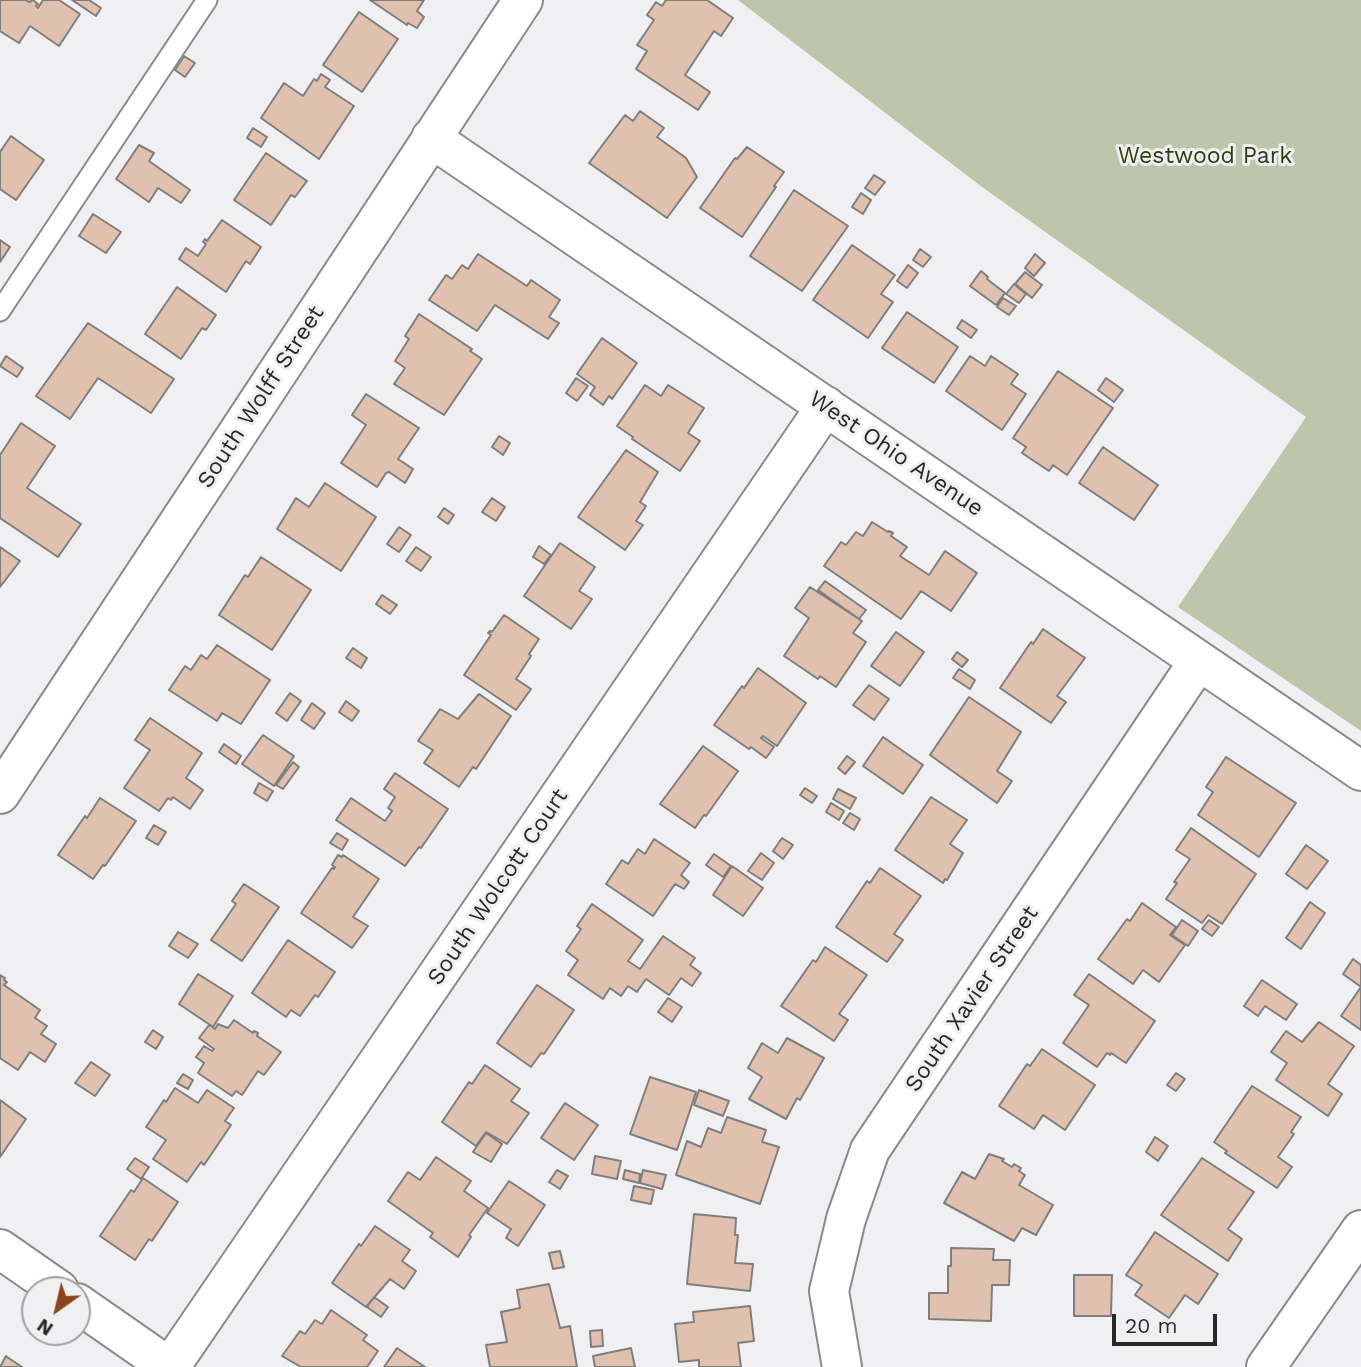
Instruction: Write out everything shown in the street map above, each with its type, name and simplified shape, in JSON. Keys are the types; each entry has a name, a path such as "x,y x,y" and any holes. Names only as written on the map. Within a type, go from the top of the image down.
{"street":[{"name":"South Wolff Street","path":"0,794 523,0"},
{"name":"West Ohio Avenue","path":"431,138 1361,771"},
{"name":"South Wolcott Court","path":"169,1367 826,406"},
{"name":"South Xavier Street","path":"842,1367 829,1291 846,1219 870,1150 1198,662"},
{"path":"1266,1367 1361,1230"},
{"path":"0,1249 39,1276"},
{"path":"91,1313 169,1367"}],"lane":[{"path":"0,311 207,0"}],"green space":[{"name":"Westwood Park","path":"738,0 1361,0 1361,731 1178,607 1306,417 982,187"}],"building":[{"path":"0,0 33,0 38,4 38,8 43,0 59,0 80,14 59,46 30,26 19,43 0,31"},
{"path":"72,0 89,0 101,8 96,16"},
{"path":"370,0 424,0 417,11 424,17 417,28 408,23 407,25"},
{"path":"666,0 707,0 733,18 721,36 714,31 685,75 710,92 698,110 636,69 647,51 637,45 654,20 647,15 656,2 662,6"},
{"path":"359,12 398,39 362,92 323,65"},
{"path":"184,56 195,63 185,77 175,70"},
{"path":"321,74 330,80 325,87 354,106 319,159 261,118 284,83 303,96 314,79 317,81"},
{"path":"640,111 664,128 657,137 686,158 697,177 667,218 589,163 625,115 633,121"},
{"path":"253,128 267,137 261,147 247,138"},
{"path":"11,136 44,160 16,200 0,189 0,152"},
{"path":"139,145 154,153 149,161 190,190 181,203 158,188 149,202 116,179"},
{"path":"747,147 784,172 742,237 700,208 735,158"},
{"path":"266,153 307,181 295,197 291,195 271,225 234,200"},
{"path":"874,175 885,182 875,195 865,188"},
{"path":"794,190 848,226 802,291 750,256"},
{"path":"861,193 871,200 863,214 852,207"},
{"path":"93,214 121,232 106,253 79,236"},
{"path":"222,220 261,247 250,264 246,261 226,292 179,259 186,248 198,256 206,244 203,242 205,239 207,241"},
{"path":"0,240 10,247 0,262"},
{"path":"852,245 895,275 881,294 893,302 868,338 813,300"},
{"path":"920,249 931,257 923,267 913,260"},
{"path":"478,254 527,286 531,280 560,300 549,317 559,323 548,339 495,305 477,331 429,300 446,275 452,279 462,265 468,269"},
{"path":"1035,254 1045,263 1034,276 1025,268"},
{"path":"908,265 918,273 907,288 897,281"},
{"path":"981,271 1005,293 996,305 970,286"},
{"path":"1025,272 1042,285 1032,298 1015,284"},
{"path":"1014,284 1026,294 1019,303 1006,294"},
{"path":"177,287 216,315 206,330 202,328 181,359 145,334"},
{"path":"1003,298 1016,306 1009,315 997,307"},
{"path":"907,312 958,347 934,383 882,348"},
{"path":"419,314 472,349 470,351 482,359 444,415 394,384 405,368 395,361 409,339 405,336"},
{"path":"962,320 977,330 971,338 957,328"},
{"path":"88,323 174,379 151,413 98,378 70,419 36,396"},
{"path":"602,338 637,363 612,399 609,396 603,405 590,395 595,387 577,374"},
{"path":"6,356 23,368 17,377 0,366"},
{"path":"970,356 985,366 991,356 1018,374 1011,384 1026,394 1002,430 946,391"},
{"path":"1058,371 1113,408 1067,475 1053,465 1049,471 1022,453 1026,447 1013,438"},
{"path":"576,378 588,386 577,401 566,393"},
{"path":"1106,378 1123,390 1114,402 1098,390"},
{"path":"645,385 661,396 668,385 704,408 688,433 700,441 680,471 617,426"},
{"path":"366,394 419,428 398,459 413,469 405,483 389,472 377,487 341,463 366,425 352,415"},
{"path":"21,423 55,446 27,488 81,524 58,557 0,518 0,455"},
{"path":"499,436 510,443 503,455 492,447"},
{"path":"1103,447 1158,485 1134,520 1079,483"},
{"path":"626,450 658,472 640,502 646,506 636,521 643,525 625,550 578,517"},
{"path":"325,483 376,517 341,571 277,529 296,498 309,507"},
{"path":"492,498 505,507 496,521 482,512"},
{"path":"444,508 454,515 448,524 438,517"},
{"path":"872,522 893,533 891,536 907,547 900,556 929,575 945,551 977,573 951,611 921,591 901,619 824,566 841,542 846,545 856,532 863,536"},
{"path":"399,527 411,535 399,552 387,544"},
{"path":"560,543 595,567 579,591 592,599 571,629 524,596"},
{"path":"539,546 551,555 544,564 533,557"},
{"path":"0,547 20,561 0,587"},
{"path":"416,547 431,557 421,571 406,561"},
{"path":"261,557 311,590 272,650 219,615 245,575 248,577"},
{"path":"825,581 866,610 859,619 818,590"},
{"path":"810,587 862,621 853,633 866,642 836,687 820,676 818,679 784,656 809,618 795,608"},
{"path":"382,595 397,605 390,614 376,604"},
{"path":"504,615 539,639 516,679 531,689 516,710 464,675 491,635 488,633 492,632"},
{"path":"1043,629 1085,658 1057,696 1066,702 1051,723 1000,688"},
{"path":"896,632 924,652 900,686 871,666"},
{"path":"217,645 270,680 241,724 222,713 217,721 169,690 185,666 191,670 201,655 207,659"},
{"path":"353,648 367,658 361,668 346,658"},
{"path":"957,652 968,660 962,667 952,659"},
{"path":"758,668 806,703 777,746 763,736 761,738 774,747 766,758 714,725"},
{"path":"959,669 975,680 970,689 953,678"},
{"path":"869,685 889,699 874,720 853,705"},
{"path":"290,693 301,701 287,721 276,713"},
{"path":"479,694 511,716 476,769 473,767 459,787 424,763 433,750 418,741 440,709 458,719"},
{"path":"969,697 1021,732 997,771 1012,781 997,803 930,755"},
{"path":"346,701 359,711 352,721 339,712"},
{"path":"312,703 325,713 314,729 301,720"},
{"path":"150,718 202,753 186,778 203,790 190,809 173,797 171,800 168,798 159,811 124,788 150,750 135,740"},
{"path":"263,735 294,756 274,786 242,764"},
{"path":"883,737 923,765 903,794 863,766"},
{"path":"224,744 241,756 236,764 219,752"},
{"path":"703,746 738,771 695,828 660,804"},
{"path":"847,756 855,762 845,774 838,768"},
{"path":"1226,757 1296,803 1259,857 1198,815 1213,792 1206,787"},
{"path":"293,762 299,767 283,789 276,785"},
{"path":"395,773 448,809 405,866 336,820 351,798 385,821 392,811 388,808 395,797 384,789"},
{"path":"259,783 273,791 267,801 254,793"},
{"path":"805,788 817,796 812,803 800,795"},
{"path":"838,789 856,798 850,809 833,799"},
{"path":"931,797 967,820 950,844 963,853 943,883 895,850"},
{"path":"100,798 136,821 93,879 58,855"},
{"path":"831,803 844,811 839,820 826,812"},
{"path":"850,813 860,819 854,830 843,823"},
{"path":"154,825 166,832 158,845 146,838"},
{"path":"1191,828 1256,874 1222,924 1208,915 1202,923 1166,899 1190,859 1176,850"},
{"path":"337,833 348,840 342,850 330,843"},
{"path":"782,838 793,845 783,859 773,851"},
{"path":"654,839 690,863 681,875 689,882 684,889 675,884 653,916 606,884 622,860 628,864 638,849 645,854"},
{"path":"1306,845 1328,861 1307,889 1286,874"},
{"path":"761,853 774,863 762,880 748,871"},
{"path":"714,854 731,866 723,877 706,865"},
{"path":"338,855 343,855 379,879 353,917 368,926 352,948 301,913 332,868 334,869 332,865"},
{"path":"732,866 763,888 743,916 713,895"},
{"path":"880,868 921,896 894,934 903,940 887,962 836,927 867,881 870,883"},
{"path":"244,884 279,907 242,961 211,940 236,904 232,901"},
{"path":"1310,902 1325,913 1301,949 1286,938"},
{"path":"1142,903 1176,927 1170,935 1185,945 1159,982 1143,970 1133,984 1098,959"},
{"path":"592,904 643,940 628,961 640,969 663,936 695,958 690,965 701,973 692,986 681,978 669,995 646,979 637,992 628,986 621,996 610,988 603,999 568,975 578,960 566,951 581,929 577,926"},
{"path":"1182,920 1198,931 1188,946 1172,935"},
{"path":"1209,920 1219,927 1212,936 1202,929"},
{"path":"178,932 198,944 188,958 169,946"},
{"path":"288,940 335,972 318,997 315,995 300,1016 291,1010 286,1017 252,993"},
{"path":"825,947 867,975 839,1014 848,1020 834,1041 781,1006"},
{"path":"1353,959 1361,965 1361,987 1343,974"},
{"path":"198,974 233,996 213,1027 179,1004"},
{"path":"1089,974 1155,1021 1126,1063 1107,1053 1097,1067 1063,1043 1089,1005 1074,995"},
{"path":"0,975 7,982 4,985 40,1010 35,1018 47,1026 41,1034 56,1044 45,1062 30,1052 18,1070 0,1058"},
{"path":"1262,980 1297,1004 1286,1020 1265,1006 1258,1016 1244,1006"},
{"path":"537,985 574,1010 544,1054 541,1053 531,1067 497,1043"},
{"path":"1361,987 1361,1030 1341,1016"},
{"path":"668,998 682,1007 672,1022 658,1012"},
{"path":"234,1020 253,1033 258,1033 257,1036 281,1052 264,1075 258,1071 242,1095 236,1091 232,1096 198,1073 204,1063 196,1057 204,1046 212,1051 214,1049 199,1038 209,1025 215,1029 218,1024 228,1028"},
{"path":"1319,1022 1354,1046 1328,1084 1342,1094 1328,1116 1276,1080 1287,1063 1271,1052 1286,1031 1302,1042"},
{"path":"153,1030 163,1037 156,1049 145,1042"},
{"path":"787,1038 824,1058 786,1119 749,1099 762,1077 748,1068 762,1043 778,1053"},
{"path":"1042,1049 1095,1085 1065,1130 1043,1115 1034,1129 999,1106 1027,1064 1030,1066"},
{"path":"91,1062 110,1075 95,1096 75,1083"},
{"path":"485,1065 520,1089 511,1101 529,1113 507,1144 486,1132 476,1146 442,1122 469,1082 472,1084"},
{"path":"1176,1073 1185,1079 1176,1091 1167,1085"},
{"path":"183,1074 193,1080 188,1089 177,1083"},
{"path":"650,1077 696,1092 677,1150 630,1134"},
{"path":"1252,1086 1301,1117 1291,1132 1294,1134 1278,1157 1292,1167 1277,1188 1225,1153 1227,1151 1214,1142"},
{"path":"175,1088 198,1103 207,1090 234,1108 225,1121 231,1125 204,1165 201,1162 187,1182 153,1159 166,1140 146,1127"},
{"path":"699,1090 729,1101 723,1116 694,1105"},
{"path":"0,1100 26,1119 0,1157"},
{"path":"565,1103 598,1125 574,1160 541,1138"},
{"path":"727,1117 766,1130 762,1142 779,1147 760,1204 676,1175 687,1141 701,1147 708,1128 721,1133"},
{"path":"486,1133 502,1144 491,1162 473,1152"},
{"path":"1155,1137 1168,1146 1158,1161 1146,1152"},
{"path":"989,1154 1004,1159 1002,1161 1012,1167 1014,1164 1021,1168 1019,1171 1025,1175 1019,1185 1053,1205 1036,1235 1022,1228 1014,1241 944,1203 962,1172 975,1179"},
{"path":"595,1156 621,1161 617,1179 592,1174"},
{"path":"436,1157 471,1181 464,1191 488,1208 469,1235 471,1237 458,1257 430,1237 433,1233 388,1201 408,1172 420,1180"},
{"path":"135,1158 149,1167 141,1179 127,1169"},
{"path":"1202,1158 1254,1192 1228,1229 1242,1239 1228,1261 1161,1215"},
{"path":"557,1170 568,1176 560,1189 549,1182"},
{"path":"625,1170 640,1174 639,1183 623,1179"},
{"path":"643,1170 666,1175 662,1189 640,1183"},
{"path":"143,1178 178,1202 152,1241 149,1239 135,1260 100,1236 131,1190 134,1192"},
{"path":"509,1181 545,1205 518,1246 506,1238 511,1229 487,1213"},
{"path":"634,1186 654,1190 651,1204 631,1200"},
{"path":"694,1214 736,1218 735,1235 738,1235 735,1263 753,1264 750,1291 687,1284"},
{"path":"375,1226 410,1250 402,1261 416,1271 404,1289 390,1279 366,1307 332,1283"},
{"path":"1155,1232 1218,1274 1198,1304 1185,1295 1169,1318 1135,1295 1142,1285 1126,1275"},
{"path":"951,1248 994,1249 993,1260 1010,1260 1009,1285 992,1285 991,1321 929,1319 929,1293 948,1293"},
{"path":"560,1251 564,1267 553,1269 549,1253"},
{"path":"1074,1275 1112,1275 1111,1316 1074,1316"},
{"path":"549,1284 560,1328 570,1326 577,1367 490,1367 486,1345 507,1342 501,1312 520,1308 517,1290"},
{"path":"374,1297 388,1307 381,1317 367,1307"},
{"path":"750,1306 754,1341 738,1343 741,1367 699,1367 699,1360 679,1362 675,1324 694,1322 693,1312"},
{"path":"331,1310 367,1335 363,1340 378,1351 367,1367 301,1367 282,1356 300,1331 305,1334 315,1320 322,1324"},
{"path":"602,1330 603,1346 591,1347 590,1331"},
{"path":"397,1348 425,1367 384,1367"},
{"path":"631,1348 635,1367 595,1367 593,1356"},
{"path":"7,1357 22,1367 0,1367"}]}
